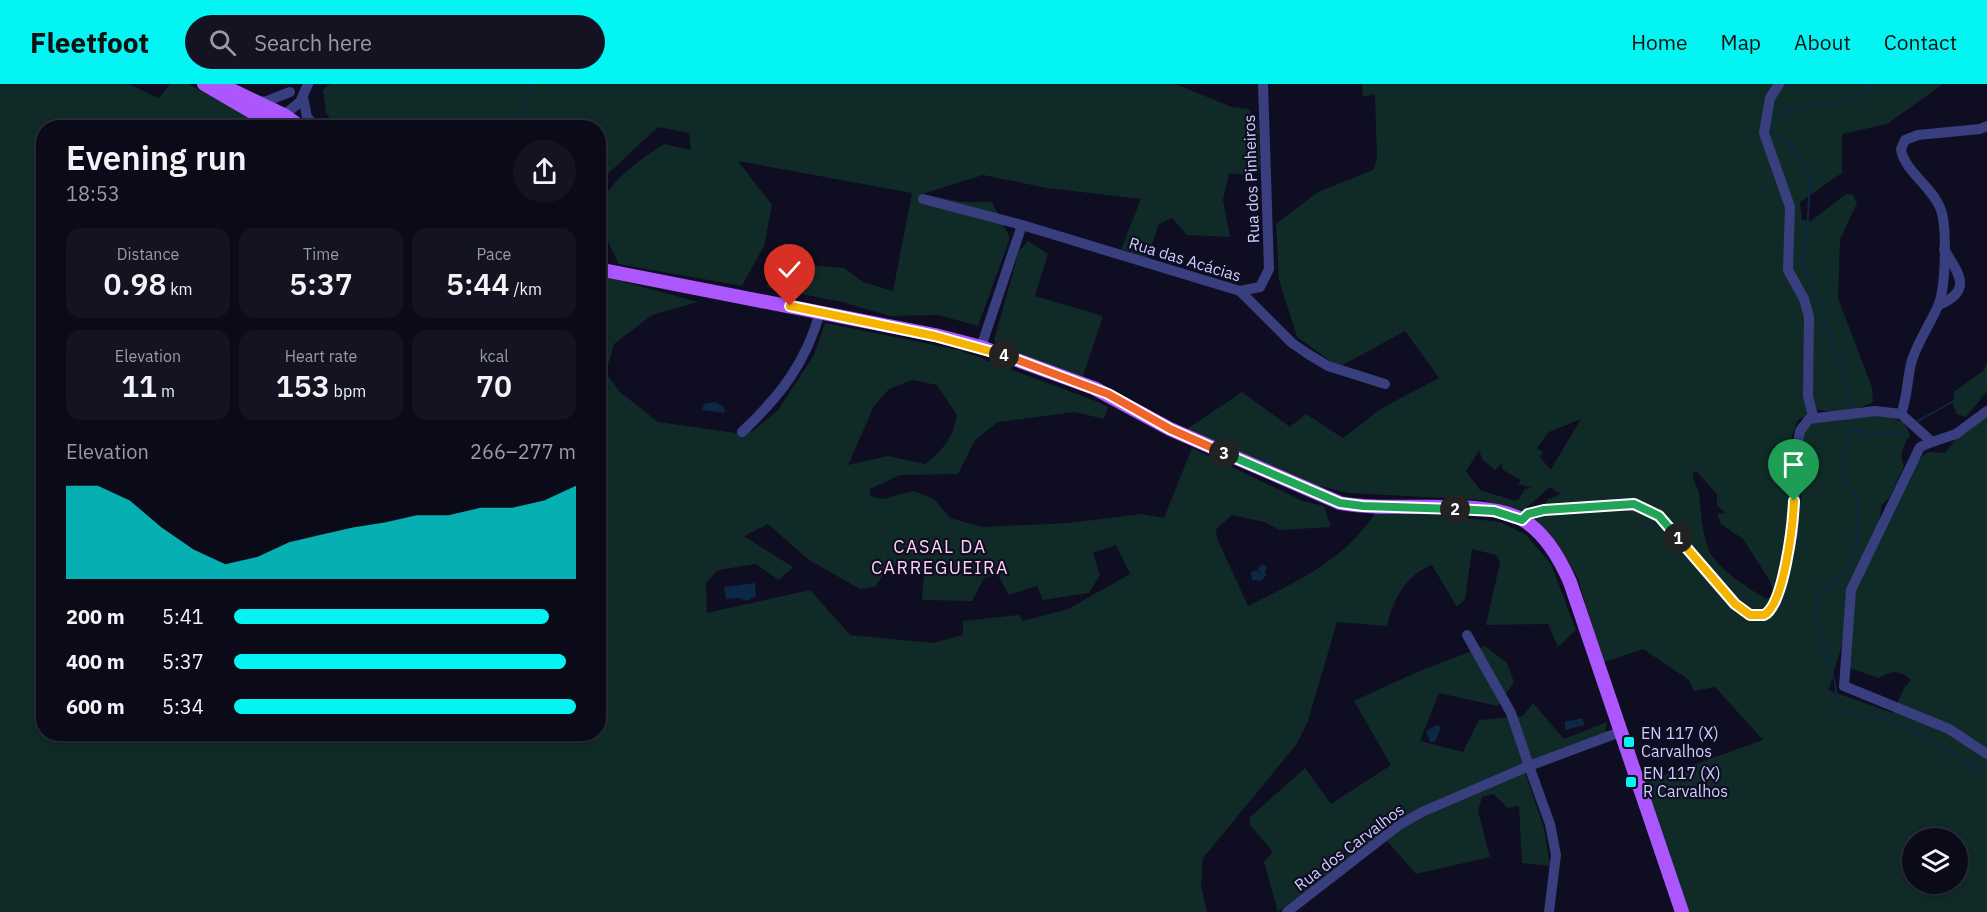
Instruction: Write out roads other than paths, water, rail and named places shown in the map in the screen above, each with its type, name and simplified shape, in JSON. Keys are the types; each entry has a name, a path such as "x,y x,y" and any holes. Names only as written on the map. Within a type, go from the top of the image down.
{"main road":[{"path":"204,84 258,102 281,120"},
{"path":"220,88 279,120"},
{"path":"606,271 820,312 981,347 1094,388 1170,429 1335,501 1363,506 1487,510 1522,520 1545,541 1565,572 1682,912"}],"street":[{"path":"287,120 303,97 308,84"},
{"name":"Rua dos Pinheiros","path":"1240,291 1260,287 1269,269 1263,84"},
{"path":"1779,84 1770,98 1764,133 1790,207 1788,270 1804,298 1809,317 1808,396 1814,416"},
{"path":"258,102 267,102 293,88"},
{"path":"286,120 293,88"},
{"path":"303,97 309,120"},
{"path":"1901,414 1915,350 1939,304 1944,248 1942,213 1939,204 1927,186 1906,163 1902,156 1903,144 1905,140 1918,135 1980,129 1987,126"},
{"name":"Rua das Acácias","path":"923,199 1022,225 1240,291 1308,354 1328,366 1385,384"},
{"path":"981,347 1022,225"},
{"path":"1939,304 1956,295 1961,286 1961,279 1944,248"},
{"path":"742,432 782,392 813,337 820,312"},
{"path":"1522,520 1528,514 1544,510 1618,504 1646,508 1659,516 1735,604 1750,615 1764,615 1776,603 1793,533 1800,431 1814,416 1875,411 1901,414 1932,442"},
{"path":"1987,411 1956,434 1920,447 1851,590 1844,686 1948,729 1987,754"},
{"path":"1467,635 1510,713 1550,824 1556,855 1549,912"},
{"name":"Rua dos Carvalhos","path":"1287,912 1399,825 1422,812 1529,766 1620,732"}],"water":[{"path":"784,243 804,247 801,259 791,260 781,255"},
{"path":"715,402 724,407 725,413 702,410 704,404"},
{"path":"1262,564 1267,567 1265,572 1267,575 1260,581 1252,580 1251,572 1257,570 1261,575 1258,568"},
{"path":"755,583 756,596 747,601 738,598 726,599 724,587"},
{"path":"1582,718 1585,725 1565,730 1565,722"},
{"path":"1437,725 1441,727 1435,742 1430,742 1426,731"}],"waterway":[{"path":"519,120 530,84"},
{"path":"1851,409 1844,371 1802,260 1807,237 1810,175 1806,164 1789,144 1775,134 1773,121 1783,112 1795,107 1850,100 1862,94 1872,84"},
{"path":"1918,421 1979,387 1987,379"},
{"path":"1851,417 1848,448 1842,467 1845,481 1858,499 1857,539 1850,565 1835,583 1818,595 1816,617 1835,683 1837,704 1843,710 1890,720 1922,734 1987,775"},
{"path":"1851,431 1898,435 1906,429"}],"place":[{"name":"EN 117 (X) Carvalhos","path":"1629,742"},
{"name":"EN 117 (X) R Carvalhos","path":"1631,782"}],"district":[{"name":"CASAL DA CARREGUEIRA","path":"940,557"}]}
